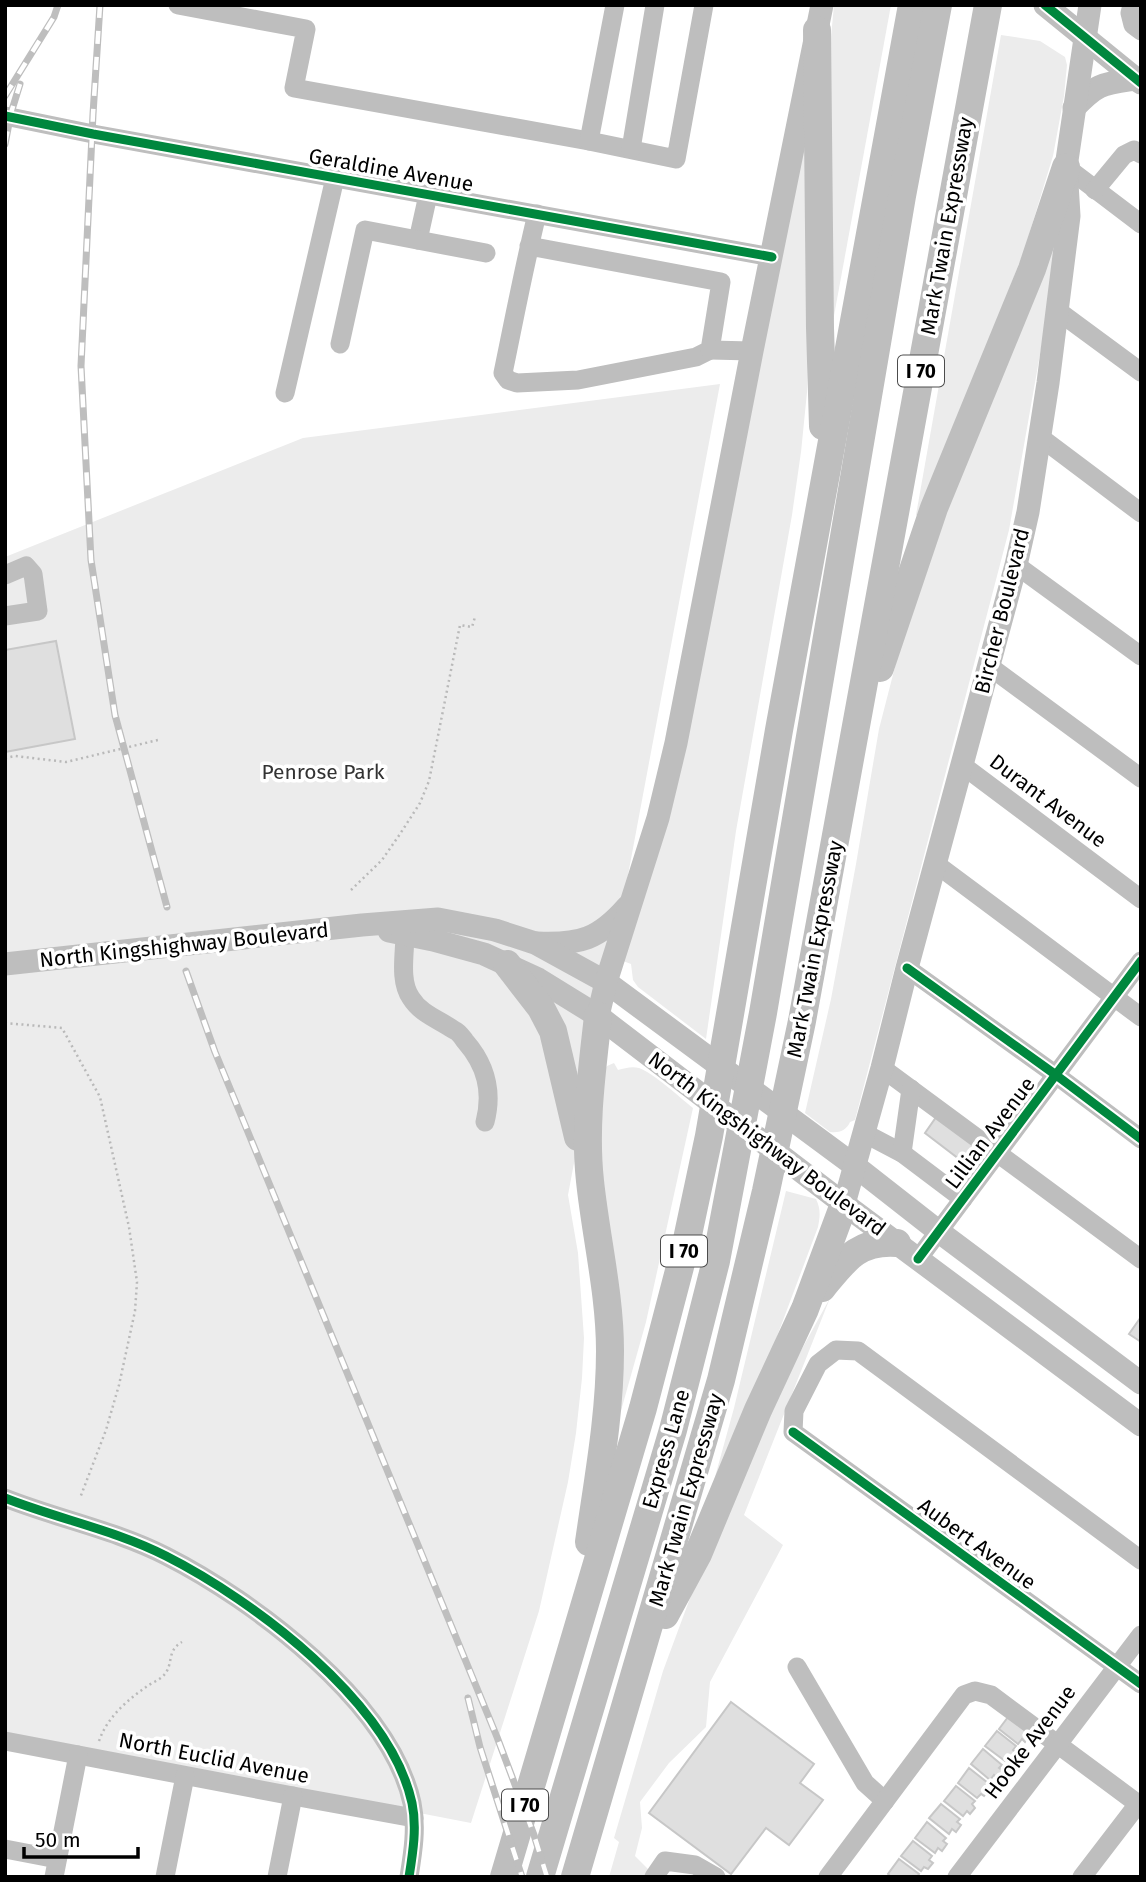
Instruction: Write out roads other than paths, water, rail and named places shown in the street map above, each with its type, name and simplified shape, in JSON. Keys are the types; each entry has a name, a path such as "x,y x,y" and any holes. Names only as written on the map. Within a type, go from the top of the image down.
{"highway":[{"name":"I 70","path":"504,1877 666,1326 709,1136 777,744 912,5"},
{"name":"Express Lane","path":"540,1877 673,1430 716,1261 763,1013 900,208 938,5"},
{"name":"Mark Twain Expressway","path":"575,1877 720,1380 757,1231 802,1021 988,5"},
{"path":"820,18 820,328 825,482"},
{"path":"855,736 892,638 934,508 1032,268 1066,167"},
{"path":"507,964 541,1008 553,1031 590,1180 604,1270 610,1351 605,1424 578,1626"},
{"path":"590,1180 588,1105 598,1016"},
{"path":"638,1663 698,1554 758,1410 804,1309 844,1204"},
{"path":"804,1309 845,1260 864,1247 876,1244 908,1251"}],"main road":[{"name":"Bircher Boulevard","path":"844,1204 1028,512 1058,311 1069,216 1066,167 1090,5"},
{"path":"1048,8 1138,81"},
{"path":"598,1016 606,982 658,818 677,743 752,351 820,18"},
{"path":"1074,108 1091,90 1105,83 1138,81"},
{"path":"535,943 565,944 587,938 612,924 631,902"},
{"name":"North Kingshighway Boulevard","path":"5,964 438,919 495,930 535,943 606,982 822,1141 1141,1383"},
{"name":"North Kingshighway Boulevard","path":"362,925 484,954 538,979 598,1016 844,1204 1141,1424"}],"street":[{"path":"178,5 306,29 294,88 676,159 704,5"},
{"path":"589,141 615,5"},
{"path":"631,149 656,5"},
{"path":"1132,5 1130,13 1133,25 1141,31"},
{"name":"Geraldine Avenue","path":"5,116 772,257"},
{"path":"1095,190 1125,155 1134,150 1141,154"},
{"path":"1066,167 1141,224"},
{"path":"285,393 335,178"},
{"path":"418,240 428,195"},
{"path":"537,214 503,373 508,380 517,383 579,380 696,357 710,350 752,351"},
{"path":"340,344 365,230 486,253"},
{"path":"700,278 706,245"},
{"path":"529,246 718,281 722,285 710,350"},
{"path":"1058,311 1141,372"},
{"path":"1040,438 1141,513"},
{"path":"1016,565 1141,656"},
{"path":"5,575 26,566 33,574 37,611 5,616"},
{"path":"989,666 1141,778"},
{"name":"Durant Avenue","path":"962,765 1141,899"},
{"path":"936,864 1141,1017"},
{"path":"405,934 403,977 409,996 421,1011 457,1031 482,1065 488,1097 485,1122"},
{"name":"Lillian Avenue","path":"908,1251 938,1231 1141,961"},
{"path":"907,968 1056,1074 1141,1139"},
{"path":"882,1068 1141,1259"},
{"path":"902,1153 911,1089"},
{"path":"864,1133 902,1153 963,1199"},
{"name":"Aubert Avenue","path":"1141,1560 858,1351 836,1350 818,1364 794,1411 793,1432 1141,1684"},
{"path":"5,1498 121,1537 165,1555 223,1588 316,1659 359,1704 388,1745 405,1781 414,1818 414,1843 409,1877"},
{"name":"Hooke Avenue","path":"957,1877 1141,1635"},
{"path":"797,1667 865,1783 885,1801"},
{"path":"828,1877 964,1695 975,1691 991,1695 1139,1805 1082,1877"},
{"name":"North Euclid Avenue","path":"5,1741 414,1818"},
{"path":"5,1849 56,1868 78,1755"},
{"path":"165,1877 185,1776"},
{"path":"277,1877 293,1796"},
{"path":"660,1869 695,1864 716,1877"}],"railway":[{"path":"5,96 54,17 58,5"},
{"path":"100,5 81,366 91,560 115,715 167,907"},
{"path":"5,144 20,84"},
{"path":"186,971 215,1052 497,1737 547,1877"},
{"path":"468,1698 480,1747 522,1877"}],"park label":[{"name":"Penrose Park","path":"323,772"}]}
